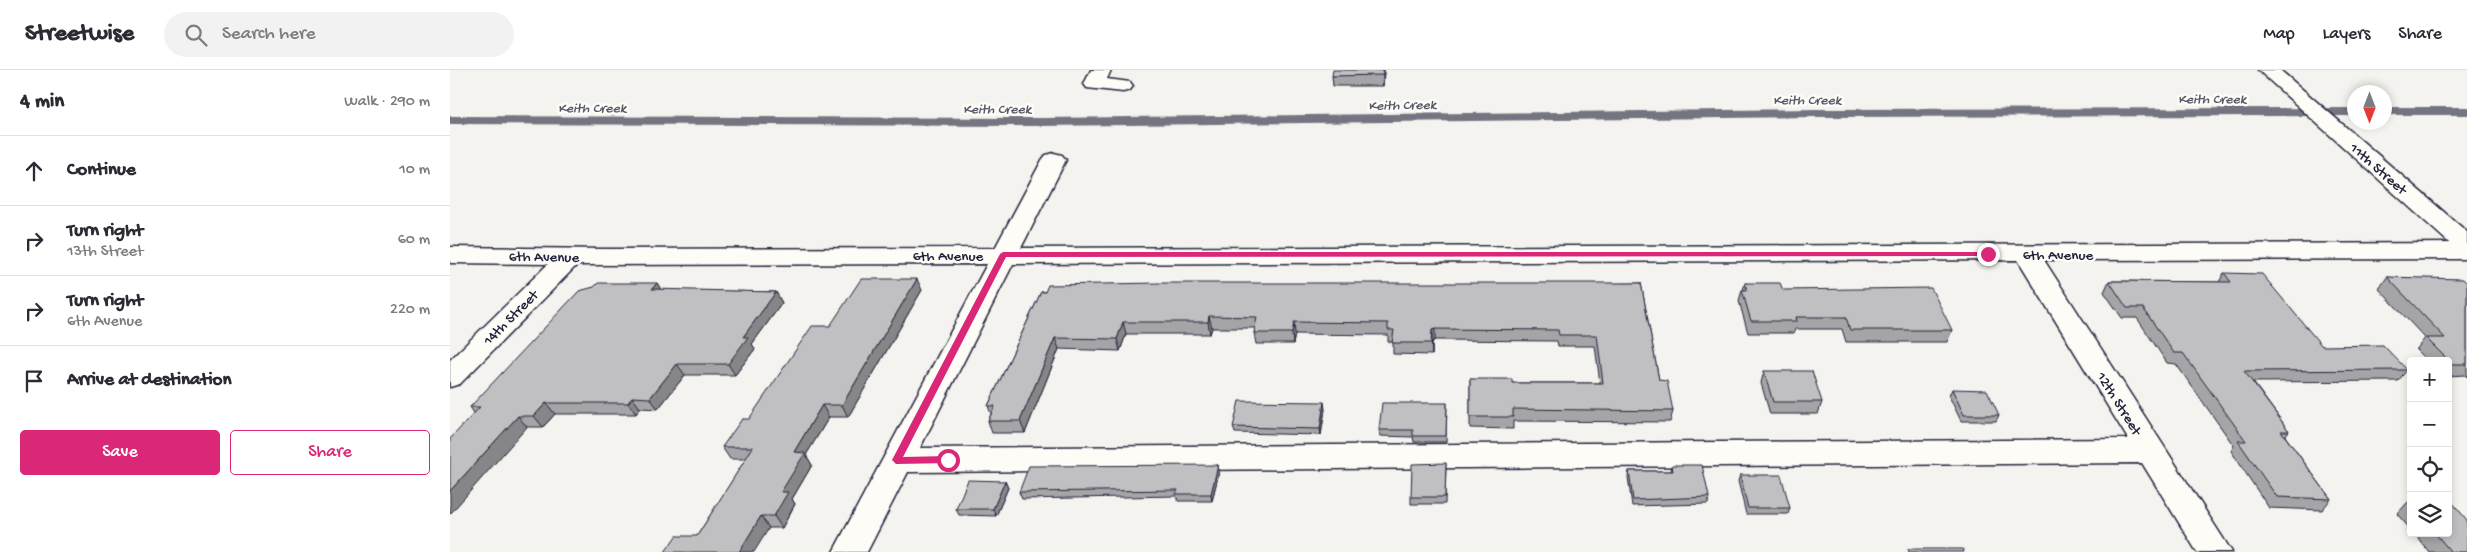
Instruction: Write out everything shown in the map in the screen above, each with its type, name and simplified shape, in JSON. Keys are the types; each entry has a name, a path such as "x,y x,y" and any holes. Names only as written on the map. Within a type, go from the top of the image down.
{"street":[{"path":"1101,70 1094,84 1123,86"},
{"name":"11th Street","path":"2268,70 2467,245"},
{"path":"850,552 1003,254 1054,160"},
{"name":"6th Avenue","path":"450,255 2027,254 2467,251"},
{"name":"12th Street","path":"2027,254 2215,552"},
{"name":"14th Street","path":"450,377 571,256"},
{"path":"896,460 2150,450"}],"building":[{"path":"1333,70 1383,70 1383,75 1332,76"},
{"path":"2224,273 2262,274 2322,346 2383,345 2407,370 2244,371 2289,431 2281,431 2331,499 2277,497 2238,441 2246,441 2183,353 2174,353 2143,308 2127,308 2109,281 2231,282"},
{"path":"2387,277 2463,279 2467,283 2467,364 2452,364 2452,357 2445,357 2426,338 2445,338"},
{"path":"861,279 917,279 842,405 822,405 794,452 805,453 781,492 788,492 774,516 761,516 739,552 665,552 676,536 697,536 753,447 722,447 742,419 749,419 812,326 830,326"},
{"path":"598,283 657,283 652,289 776,292 743,337 748,337 728,364 677,364 650,398 632,397 628,403 546,403 534,416 518,416 450,491 450,439 480,407 470,407 579,291 594,287"},
{"path":"1159,283 1641,283 1659,380 1667,381 1673,411 1513,409 1513,417 1470,417 1470,379 1512,379 1512,383 1603,383 1597,335 1559,335 1558,330 1435,329 1432,330 1431,343 1392,343 1394,330 1388,330 1388,323 1294,322 1292,333 1254,333 1257,317 1209,316 1208,322 1123,322 1117,339 1055,338 1020,421 988,421 995,406 988,406 1041,292 1045,292 1048,285"},
{"path":"1745,283 1780,283 1783,290 1931,288 1952,330 1850,330 1846,317 1796,317 1797,321 1751,321 1742,290 1747,290"},
{"path":"1764,371 1812,371 1822,402 1773,402"},
{"path":"1952,389 1987,390 1999,415 1964,415"},
{"path":"1239,401 1324,402 1320,429 1233,427"},
{"path":"1382,403 1447,403 1446,436 1413,436 1413,430 1379,430"},
{"path":"1446,463 1445,497 1411,497 1412,464"},
{"path":"1218,465 1211,494 1176,494 1178,490 1019,492 1029,466"},
{"path":"1672,465 1702,465 1709,497 1633,500 1629,471 1673,471"},
{"path":"1740,475 1781,475 1790,508 1748,508"},
{"path":"968,480 1005,481 993,509 956,509"},
{"path":"2452,502 2467,520 2467,552 2451,552 2438,537 2452,537"},
{"path":"1908,549 1963,549 1964,552 1909,552"}],"waterway":[{"name":"Keith Creek","path":"2392,111 2467,111"},
{"name":"Keith Creek","path":"450,120 1042,122 1818,113 2347,112"}],"route":[{"path":"948,460 896,460 1003,254 1988,254"}]}
